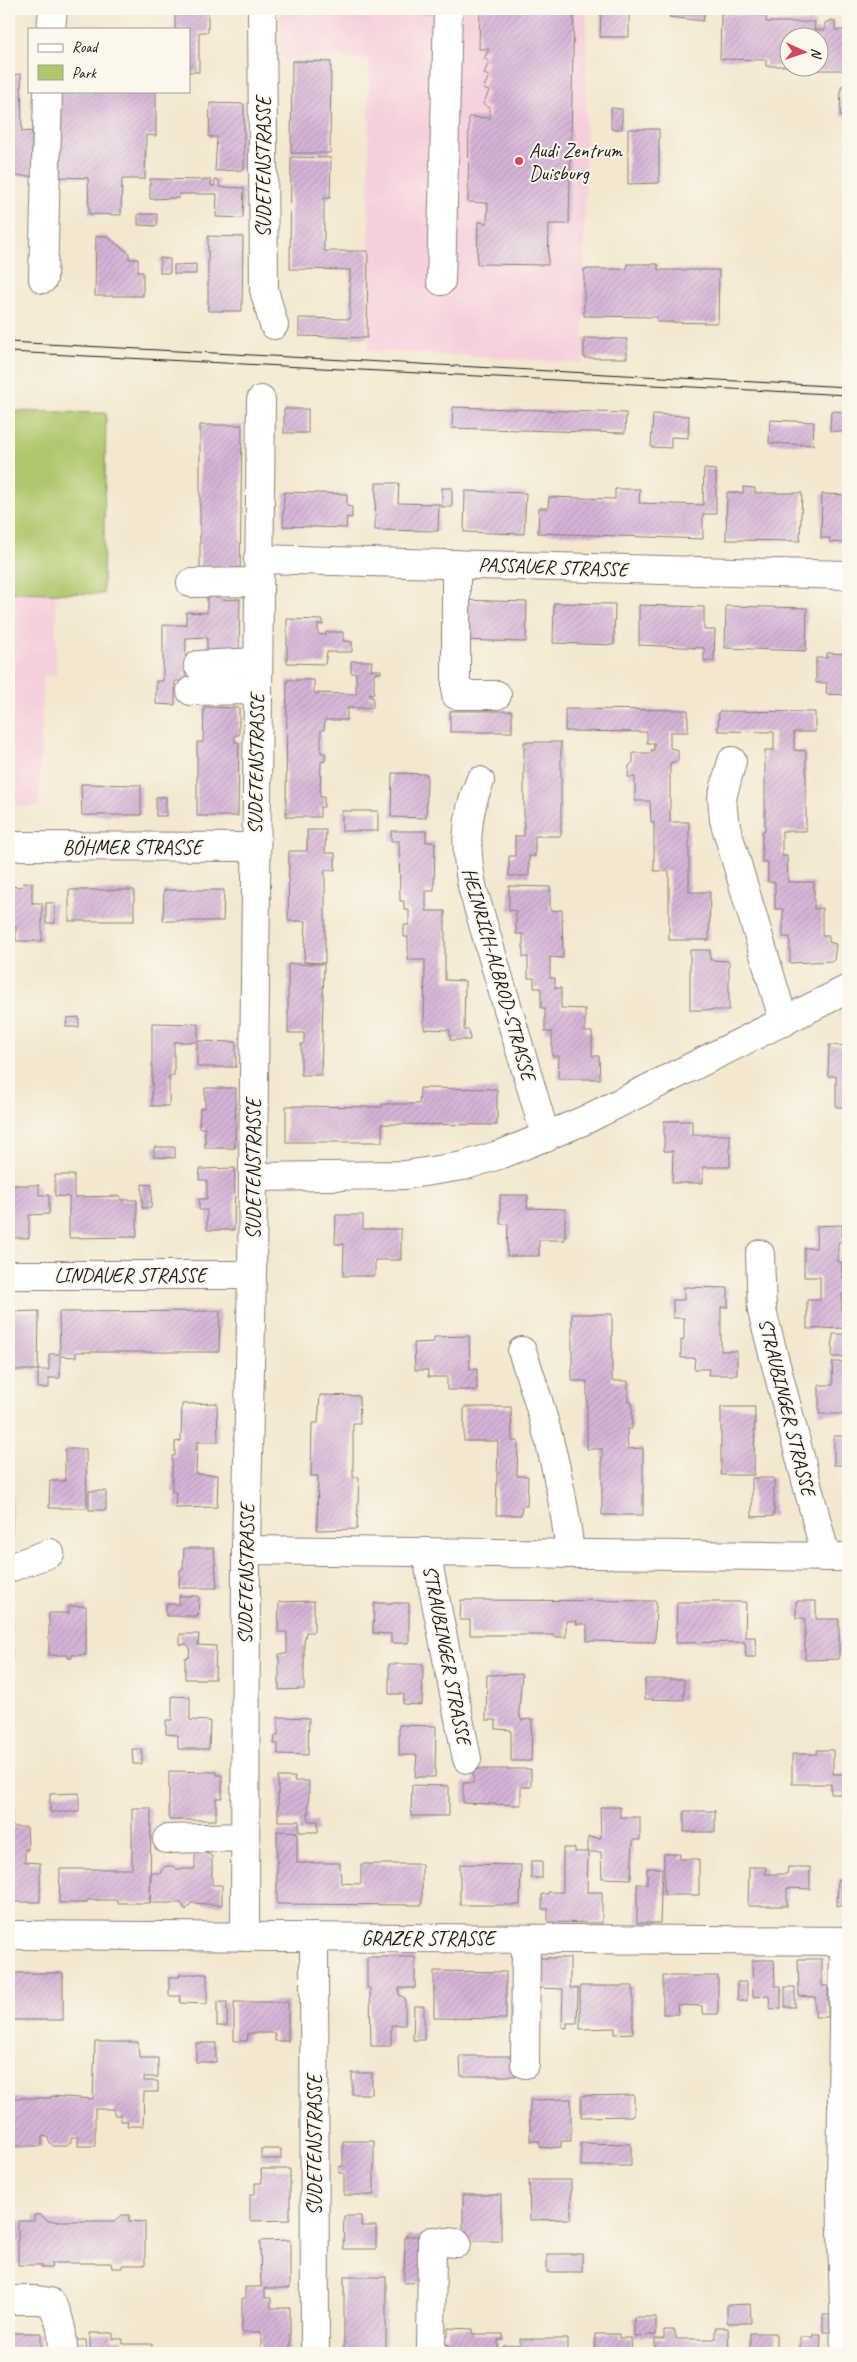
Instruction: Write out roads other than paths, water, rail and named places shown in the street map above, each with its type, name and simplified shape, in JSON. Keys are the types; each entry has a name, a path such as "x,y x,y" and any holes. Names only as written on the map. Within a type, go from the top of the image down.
{"street":[{"path":"51,28 53,9"},
{"name":"SUDETENSTRASSE","path":"262,9 264,290 274,325"},
{"path":"441,281 448,9"},
{"path":"43,278 48,92"},
{"name":"SUDETENSTRASSE","path":"245,1937 246,1550 252,1275 261,400"},
{"path":"456,564 456,694 497,695"},
{"name":"PASSAUER STRASSE","path":"191,583 258,570 456,564 848,575"},
{"path":"198,665 257,662"},
{"path":"191,691 257,690"},
{"path":"732,760 722,798 724,820 784,1022"},
{"name":"HEINRICH-ALBROD-STRASSE","path":"480,781 471,801 467,824 466,860 473,890 546,1138"},
{"name":"BÖHMER STRASSE","path":"9,846 255,847"},
{"path":"253,1177 405,1175 463,1166 502,1154 546,1138 848,989"},
{"name":"STRAUBINGER STRASSE","path":"246,1550 837,1557 762,1311 760,1254"},
{"name":"LINDAUER STRASSE","path":"9,1275 252,1275"},
{"path":"522,1351 540,1402 565,1505 570,1554"},
{"name":"STRAUBINGER STRASSE","path":"426,1552 467,1759"},
{"path":"9,1568 50,1553"},
{"path":"168,1839 245,1837"},
{"name":"GRAZER STRASSE","path":"9,1935 846,1941"},
{"name":"SUDETENSTRASSE","path":"314,1937 315,2353"},
{"path":"525,2064 526,1939"},
{"path":"844,2353 841,2189 846,1941"},
{"path":"431,2353 432,2241 457,2243"},
{"path":"9,2300 50,2302 58,2314 63,2337 63,2353"}],"tram line":[{"path":"9,342 848,387"},
{"path":"9,352 848,395"}],"place":[{"name":"Audi Zentrum Duisburg","path":"519,161"}]}
